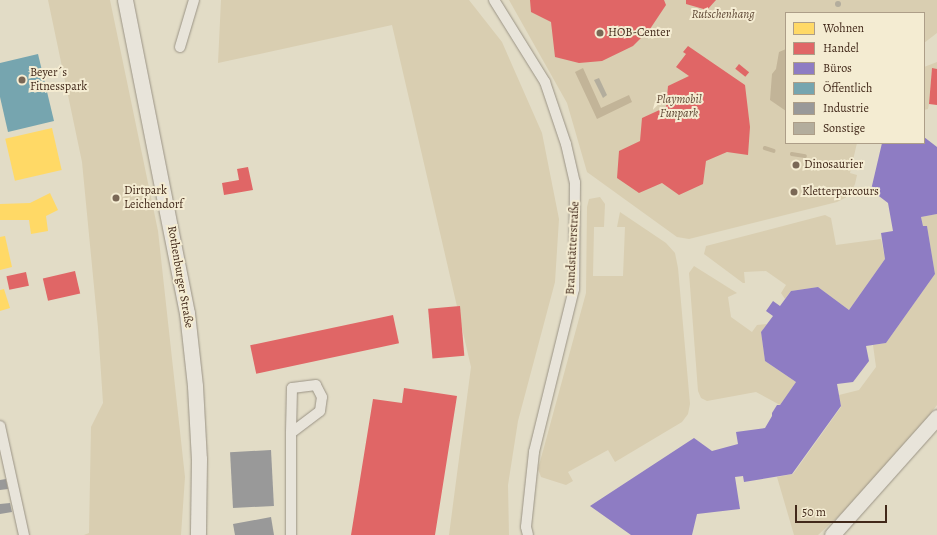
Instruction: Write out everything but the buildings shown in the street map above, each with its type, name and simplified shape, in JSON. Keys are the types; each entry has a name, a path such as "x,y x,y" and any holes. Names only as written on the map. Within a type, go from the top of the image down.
{"main road":[{"name":"Rothenburger Straße","path":"125,0 187,313 196,386 199,459 198,535"},
{"path":"832,535 937,418"}],"street":[{"path":"180,48 194,0"},
{"name":"Brandstätterstraße","path":"494,0 545,82 566,144 575,182 574,289 534,452 526,527 528,535"},
{"path":"291,433 320,411 322,397 316,385 292,388 291,433 292,535"},
{"path":"0,426 24,535"}],"green space":[{"path":"48,0 110,0 158,231 185,477 181,535 84,535 89,533 91,427 103,403 98,328 82,162"},
{"path":"221,0 469,0 502,42 542,133 559,219 555,282 518,421 508,485 509,535 449,535 471,367 392,25 218,63"},
{"name":"Playmobil Funpark","path":"509,0 937,0 937,33 925,42 925,12 785,12 785,144 857,144 850,173 857,175 855,184 849,196 837,202 689,239 677,237 587,172 567,103"},
{"path":"937,62 937,69 932,69 929,104 928,109 925,110 925,67"},
{"path":"600,197 605,204 604,227 594,227 593,276 623,276 625,227 617,227 620,212 666,243 675,253 678,268 690,404 688,414 682,422 615,462 608,450 568,472 573,481 566,485 541,477 538,469 586,293 587,207 589,199"},
{"path":"937,214 937,405 899,453 845,510 818,535 794,535 777,477 793,474 841,407 839,395 859,390 876,367 873,345 886,343 935,274 927,226 923,226 921,217"},
{"path":"825,215 831,218 836,245 881,239 885,259 849,310 818,287 791,291 785,299 781,293 786,285 766,271 744,272 745,283 743,283 704,254 706,246"},
{"path":"694,266 737,293 728,297 731,317 752,332 757,325 767,324 761,332 765,361 796,382 780,405 756,392 707,401 701,398 698,391 689,273"}],"shaded area":[{"path":"785,49 785,110 770,100 772,74 776,69 779,52"},
{"path":"583,68 601,108 629,95 632,102 597,119 575,72"}],"waterway":[{"path":"765,148 774,151"},
{"path":"792,154 805,156"}],"place":[{"name":"HOB-Center","path":"600,33"},
{"name":"Beyer´s Fitnesspark","path":"22,80"},
{"name":"Dinosaurier","path":"796,165"},
{"name":"Kletterparcours","path":"794,192"},
{"name":"Dirtpark Leichendorf","path":"116,198"}],"park label":[{"name":"Rutschenhang","path":"723,15"}]}
